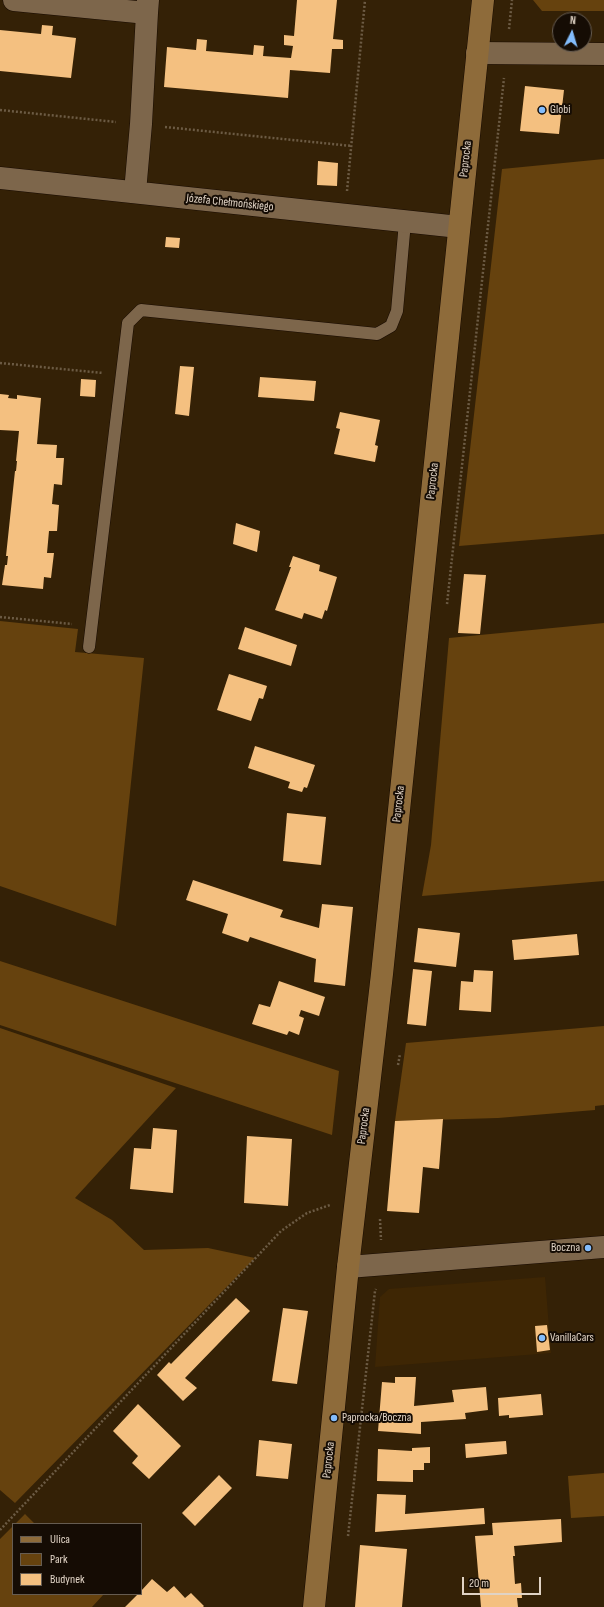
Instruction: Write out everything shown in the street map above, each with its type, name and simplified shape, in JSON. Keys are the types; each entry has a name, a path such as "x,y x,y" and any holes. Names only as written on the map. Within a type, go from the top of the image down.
{"street":[{"path":"14,0 147,7 136,192"},
{"name":"Paprocka","path":"314,1607 348,1267 382,966 483,0"},
{"path":"477,52 604,54"},
{"name":"Józefa Chełmońskiego","path":"0,178 459,227"},
{"path":"348,1267 604,1247"}],"lane":[{"path":"89,647 128,323 141,310 377,334 391,326 397,311 404,222"}],"path":[{"path":"344,215 352,146 365,0"},
{"path":"0,110 352,146"},
{"path":"0,363 121,375"},
{"path":"0,617 75,625"},
{"path":"0,1530 281,1231 307,1213 356,1198"},
{"path":"348,1536 374,1291 379,1287"}],"shaded area":[{"path":"545,1277 551,1353 375,1367 380,1297 389,1289"}],"green space":[{"path":"533,0 604,0 604,11 542,11"},
{"path":"604,159 604,534 459,546 502,169"},
{"path":"0,621 78,629 75,652 144,658 116,926 0,886"},
{"path":"604,623 604,881 422,896 431,845 449,638"},
{"path":"0,961 339,1071 332,1135 0,1025"},
{"path":"604,1026 604,1105 595,1106 595,1110 498,1118 395,1121 406,1043"},
{"path":"0,1028 176,1088 75,1198 112,1220 144,1250 208,1248 255,1258 15,1503 0,1490"},
{"path":"604,1473 604,1516 571,1518 568,1476"},
{"path":"25,1514 34,1523 16,1523"},
{"path":"12,1527 12,1595 103,1595 92,1607 0,1607 0,1539"}],"building":[{"path":"297,0 337,0 333,39 343,40 343,49 332,49 330,73 290,70 288,98 164,87 167,47 196,50 197,39 207,40 206,51 253,55 254,45 264,46 263,56 291,58 293,46 284,45 284,35 294,36"},
{"path":"42,25 53,26 52,35 76,38 71,78 0,71 0,30 41,34"},
{"name":"Globi","path":"525,86 564,90 559,134 520,131"},
{"path":"318,161 338,163 337,186 317,185"},
{"path":"166,237 180,238 179,248 165,247"},
{"path":"180,366 194,367 189,416 175,414"},
{"path":"260,377 316,381 314,401 258,397"},
{"path":"81,379 96,380 95,397 80,396"},
{"path":"0,394 9,395 8,398 17,399 17,395 41,398 37,444 57,445 56,458 64,458 62,485 54,484 52,504 59,505 57,531 49,531 47,553 54,553 51,578 44,577 43,589 2,585 8,556 6,556 19,431 0,430"},
{"path":"340,412 380,420 375,445 378,446 375,462 334,454 340,429 336,428"},
{"path":"236,523 260,531 257,552 233,544"},
{"path":"293,556 320,565 319,571 337,577 327,611 325,610 322,619 304,613 302,619 275,610 291,567 289,567"},
{"path":"464,574 486,575 480,634 458,633"},
{"path":"245,627 297,645 291,666 238,649"},
{"path":"229,674 267,686 263,699 259,698 251,721 217,710"},
{"path":"255,746 315,765 307,788 304,787 302,792 288,788 290,782 248,768"},
{"path":"287,813 326,817 321,865 283,861"},
{"path":"193,880 283,910 280,917 319,928 322,904 353,907 345,986 314,982 316,959 250,937 248,942 222,933 228,914 186,900"},
{"path":"418,928 460,933 456,967 414,962"},
{"path":"577,934 579,955 514,960 512,940"},
{"path":"413,969 432,971 426,1026 407,1024"},
{"path":"474,970 493,971 491,1012 459,1010 461,981 473,982"},
{"path":"279,981 325,997 319,1016 301,1010 299,1016 304,1018 299,1035 289,1031 287,1035 252,1024 259,1004 270,1007"},
{"path":"443,1119 439,1169 423,1167 419,1213 387,1211 395,1121"},
{"path":"153,1128 177,1130 173,1193 130,1189 134,1148 151,1149"},
{"path":"247,1136 292,1139 288,1206 244,1203"},
{"path":"236,1298 250,1311 185,1378 197,1388 183,1401 157,1375 169,1362 171,1364"},
{"path":"283,1308 308,1311 297,1384 272,1381"},
{"name":"VanillaCars","path":"547,1325 550,1350 537,1352 535,1326"},
{"path":"395,1377 416,1377 414,1406 454,1402 452,1390 486,1387 488,1410 465,1413 466,1419 421,1422 421,1434 378,1431 382,1382 395,1383"},
{"path":"541,1394 543,1415 509,1418 509,1415 499,1416 498,1398"},
{"path":"138,1404 181,1446 149,1479 132,1463 138,1456 113,1431"},
{"path":"259,1440 292,1444 288,1479 256,1476"},
{"path":"506,1441 507,1454 466,1458 465,1444"},
{"path":"430,1447 430,1463 424,1463 424,1470 413,1470 413,1482 377,1481 378,1449 412,1451 412,1448"},
{"path":"219,1475 232,1488 195,1526 182,1513"},
{"path":"377,1494 406,1495 405,1514 484,1508 485,1524 375,1532"},
{"path":"561,1519 562,1542 514,1546 515,1556 513,1556 515,1584 521,1583 522,1598 517,1598 518,1607 481,1607 475,1536 493,1535 492,1523"},
{"path":"360,1545 407,1549 402,1607 355,1607"},
{"path":"152,1579 167,1592 174,1586 185,1598 191,1593 204,1606 125,1607 137,1595 142,1595 142,1590"}],"place":[{"name":"Globi","path":"542,110"},
{"name":"Boczna","path":"588,1248"},
{"name":"VanillaCars","path":"542,1338"},
{"name":"Paprocka/Boczna","path":"334,1418"}]}
